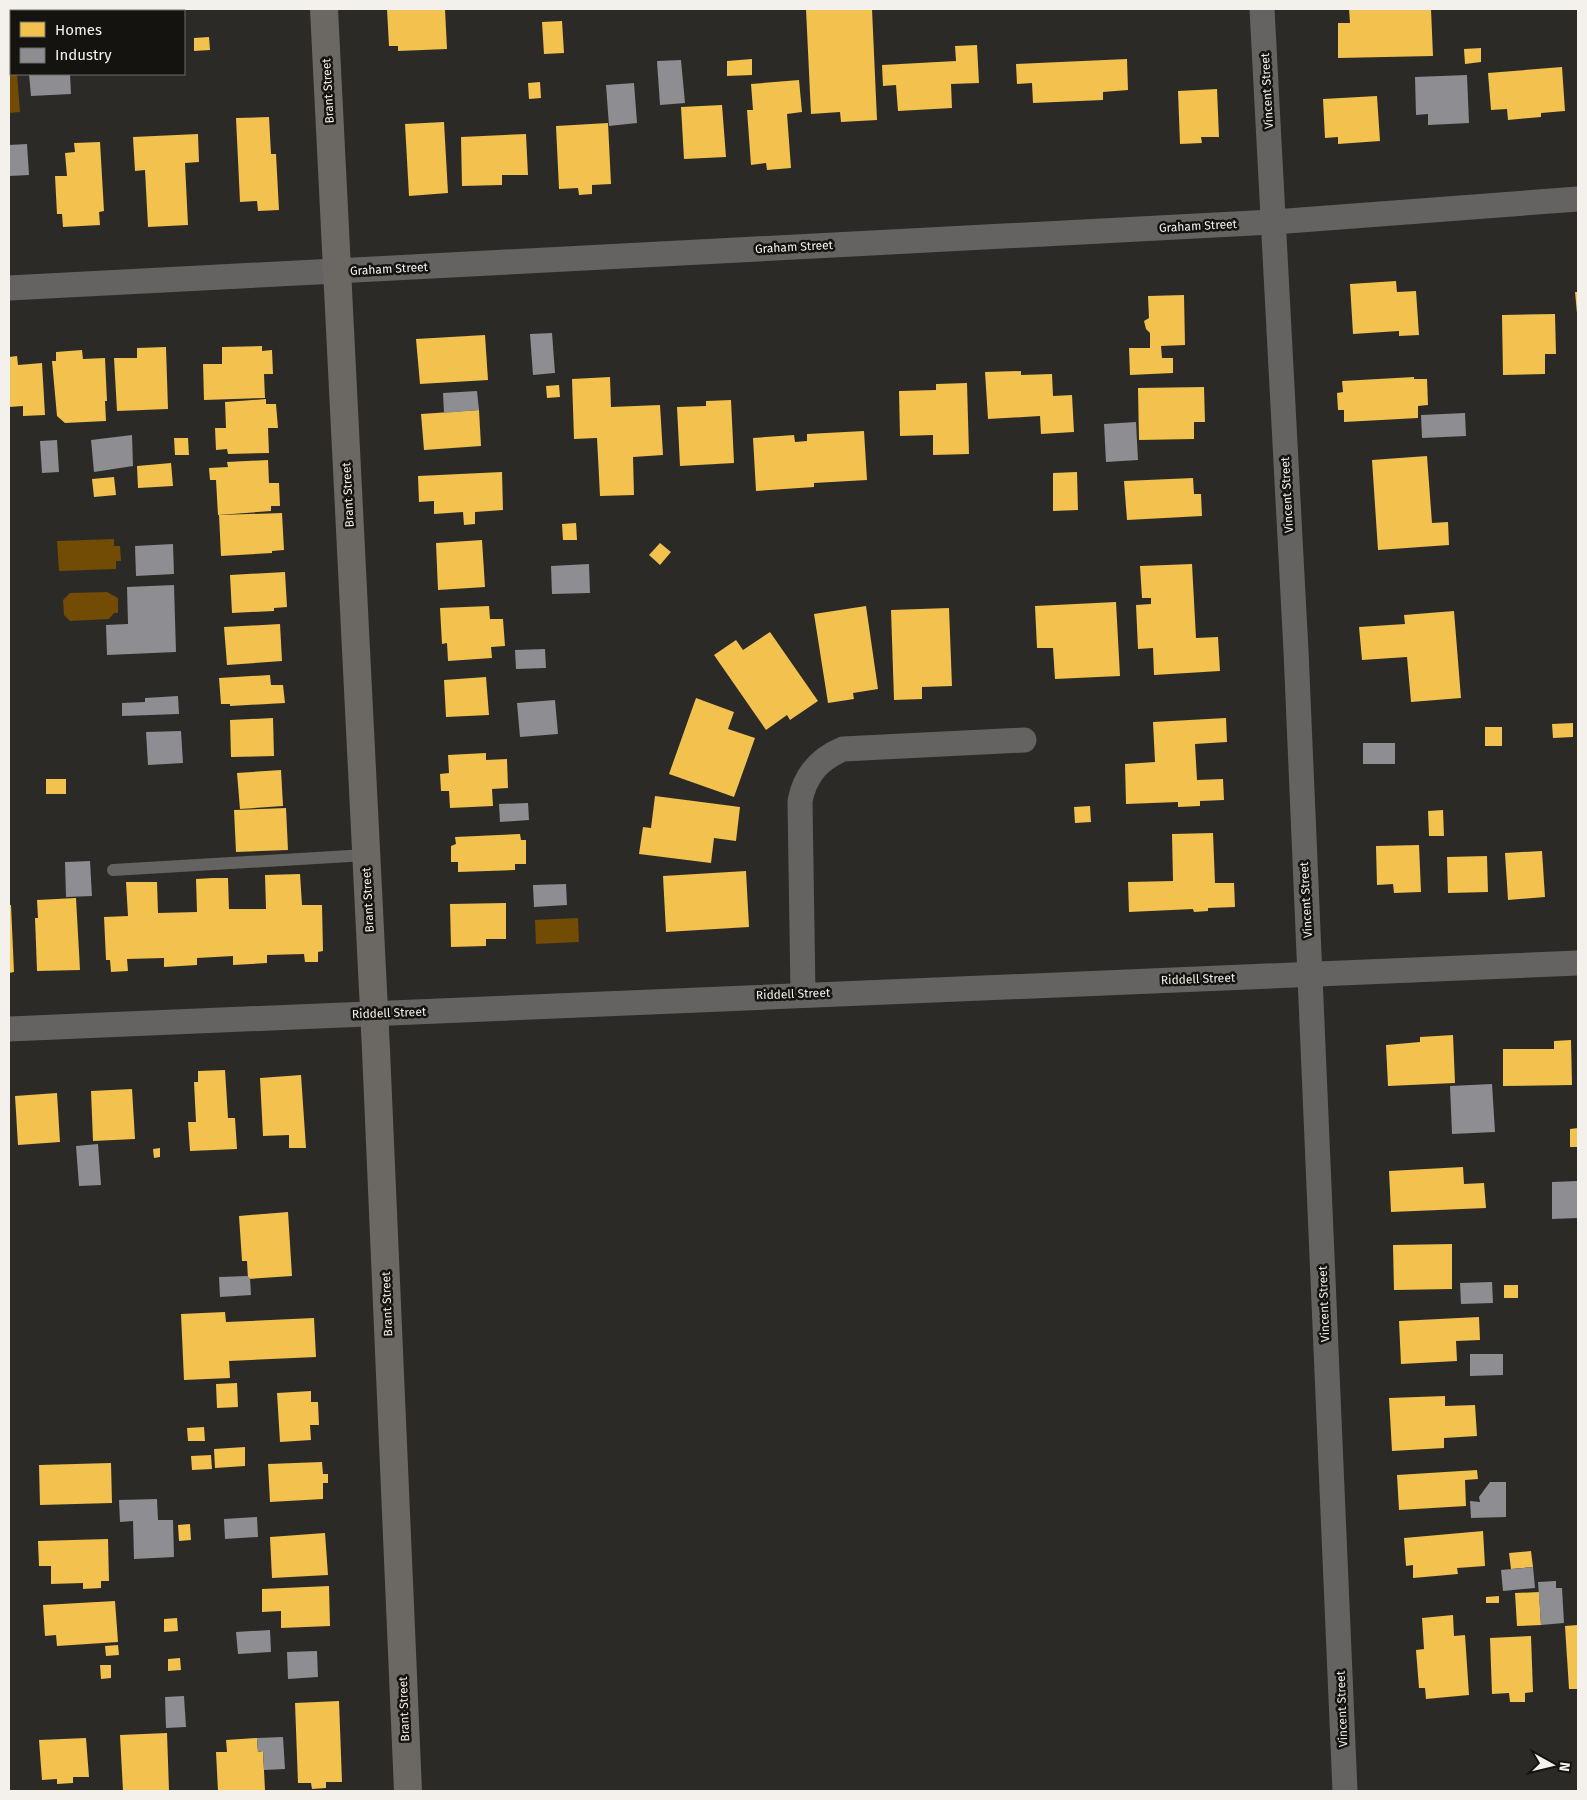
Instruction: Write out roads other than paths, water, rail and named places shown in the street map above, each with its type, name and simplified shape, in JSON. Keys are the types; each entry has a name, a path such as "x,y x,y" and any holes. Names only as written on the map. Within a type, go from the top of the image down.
{"street":[{"name":"Brant Street","path":"324,9 374,1013 408,1791"},
{"name":"Vincent Street","path":"1262,9 1310,975 1345,1791"},
{"name":"Graham Street","path":"9,288 1274,222 1578,199"},
{"path":"803,994 800,801 803,784 814,768 827,755 843,749 1024,740"},
{"name":"Riddell Street","path":"9,1029 803,994 1578,963"}],"lane":[{"path":"113,870 366,855"}]}
